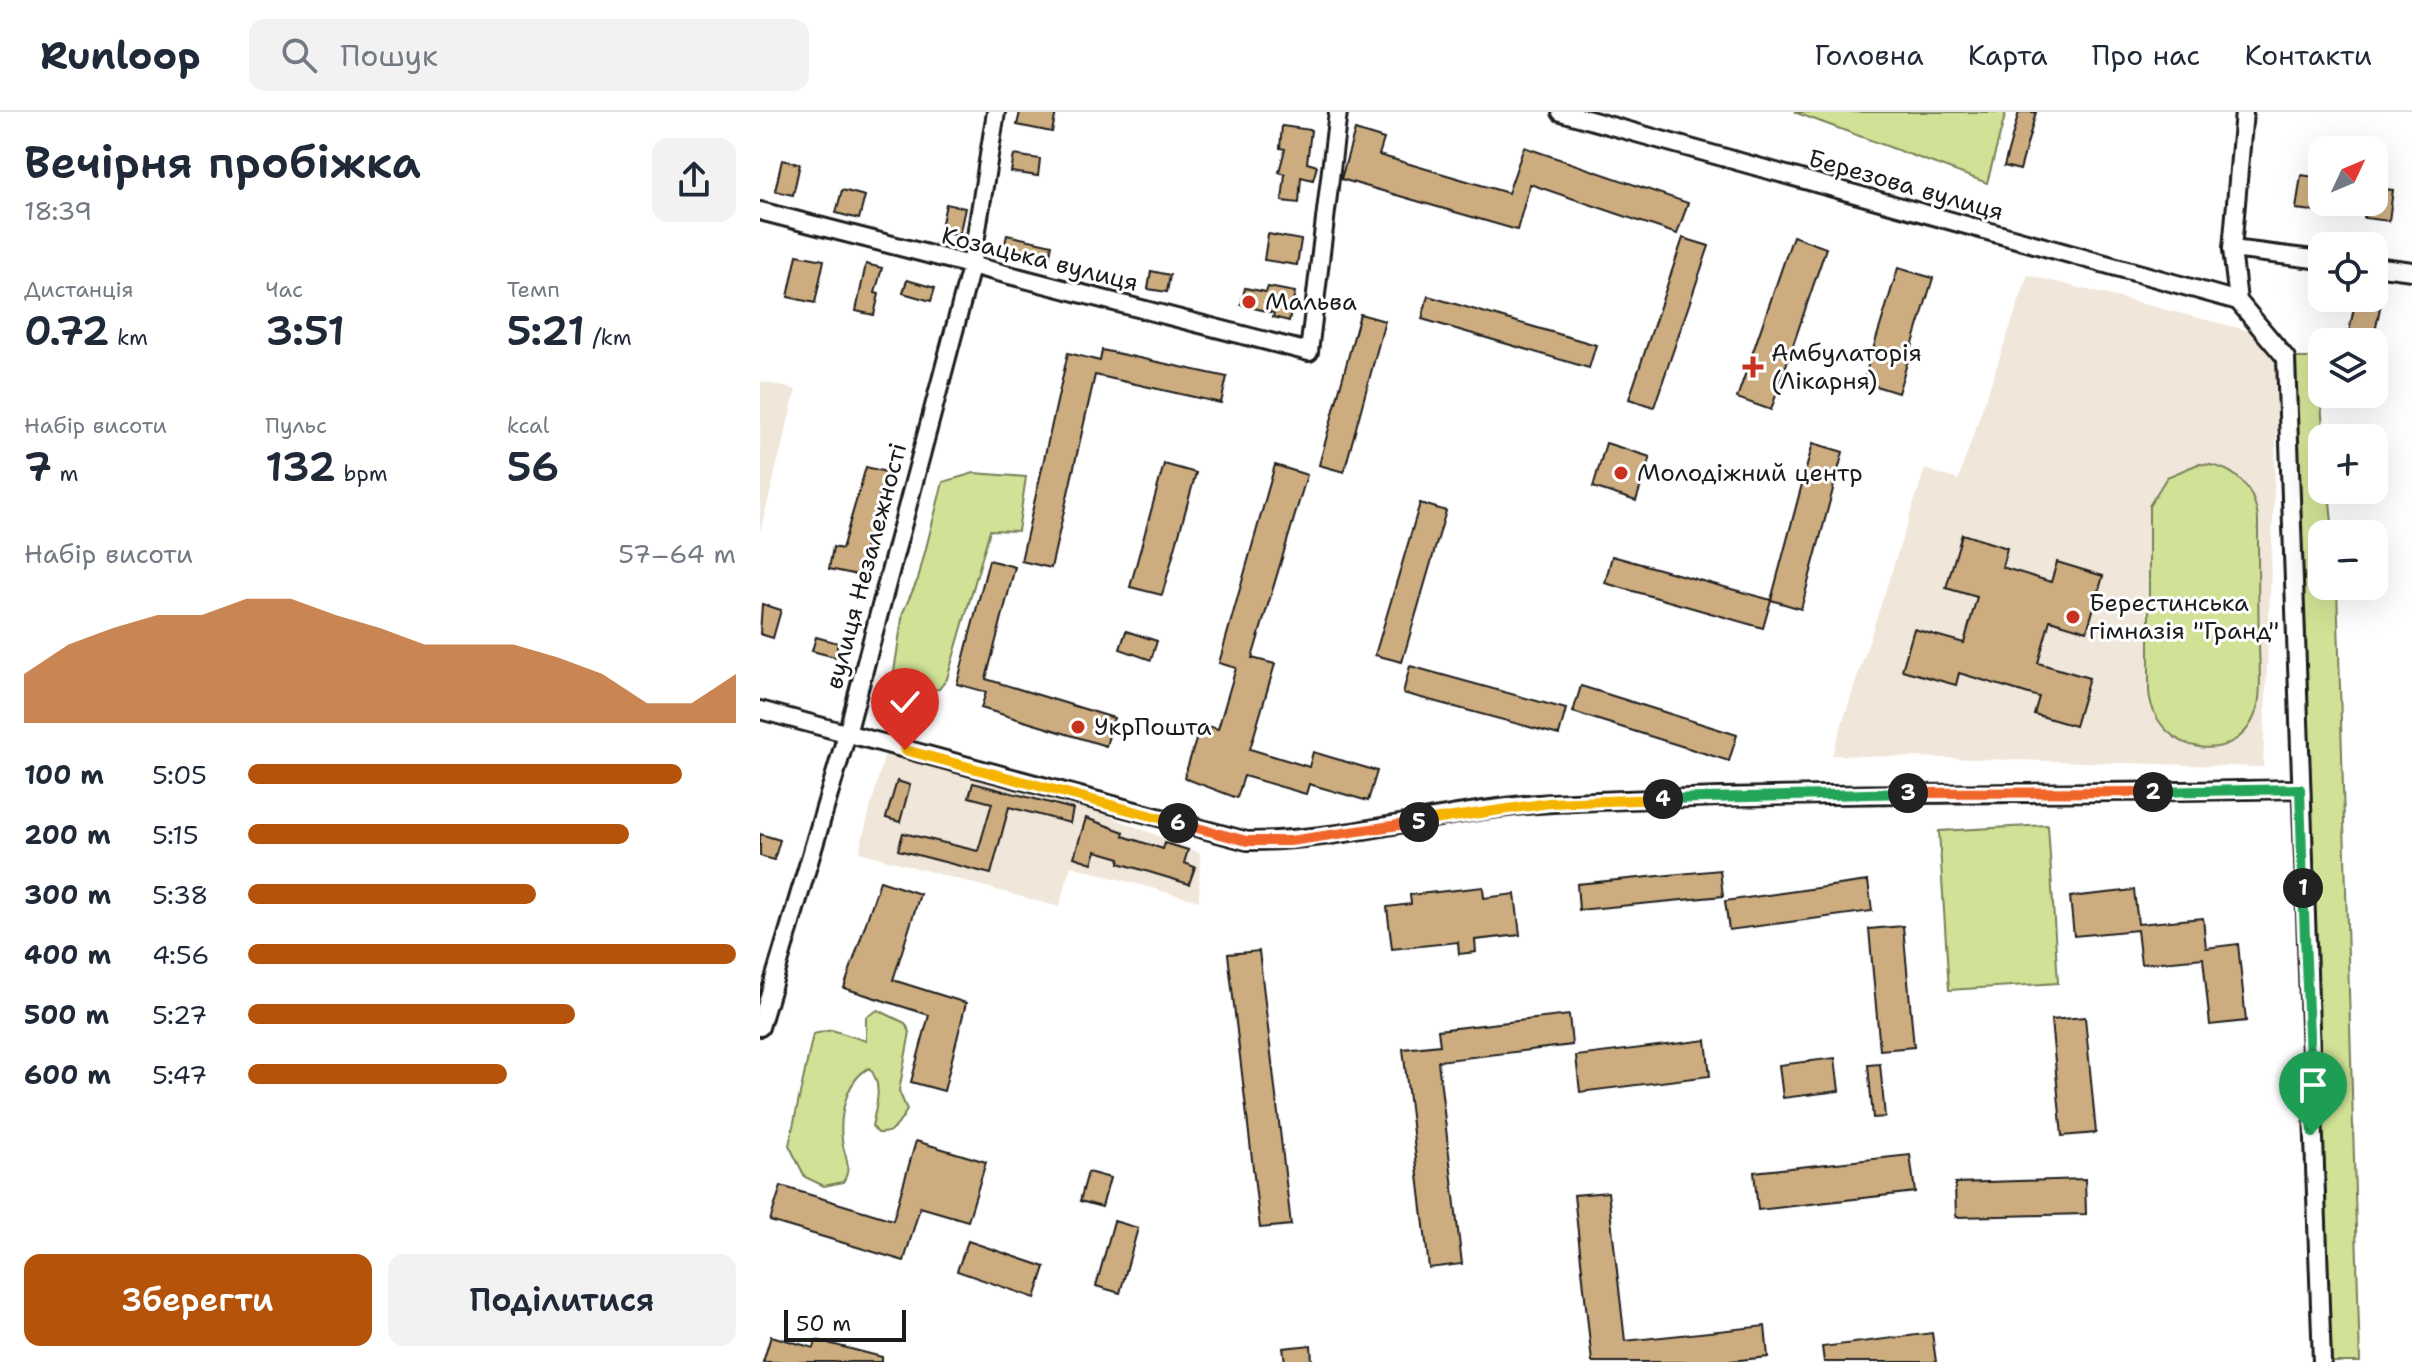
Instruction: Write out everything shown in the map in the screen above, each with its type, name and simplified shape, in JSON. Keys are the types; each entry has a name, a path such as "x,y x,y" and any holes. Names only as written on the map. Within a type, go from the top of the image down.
{"street":[{"name":"вулиця Незалежності","path":"760,1027 847,734 971,267 996,112"},
{"name":"Козацька вулиця","path":"760,211 1309,352 1338,112"},
{"name":"Березова вулиця","path":"1561,112 2238,301"},
{"path":"2244,112 2232,249 2238,301 2286,358 2322,1362"},
{"path":"2232,249 2308,258"},
{"path":"2388,268 2412,271"},
{"path":"760,710 1247,841 1290,841 1549,803 1782,795 2054,795 2300,789"}],"shaded area":[{"name":"Берестинська гімназія \"Гранд\"","path":"2028,275 2250,331 2279,367 2263,767 1832,755 1925,469 1958,480"},
{"path":"760,381 796,390 760,532"},
{"path":"885,753 1094,810 1200,853 1199,901 1071,866 1059,907 859,852"}],"green space":[{"path":"1794,112 2006,112 1987,183"},
{"path":"2286,358 2308,358 2308,408 2321,408 2323,424 2308,424 2308,504 2330,504 2332,520 2308,520 2308,600 2337,600 2360,1362 2322,1362"},
{"path":"2198,464 2221,468 2240,479 2252,497 2258,520 2258,705 2249,726 2236,740 2219,747 2200,747 2183,742 2167,731 2155,714 2149,692 2149,506 2167,477"},
{"path":"974,473 1026,477 1018,531 990,530 947,679 939,689 909,693 886,689 894,672 903,612 918,579 943,482"},
{"path":"2048,825 2058,983 1949,990 1939,831"},
{"path":"878,1010 905,1023 910,1032 899,1091 907,1110 893,1130 878,1133 872,1126 878,1096 874,1074 869,1068 861,1074 850,1090 843,1110 841,1131 848,1166 846,1177 843,1182 824,1186 805,1177 789,1145 813,1034 832,1030 866,1041 866,1017"}],"building":[{"path":"1020,112 1056,112 1052,132 1017,125"},
{"path":"2019,112 2036,112 2020,170 2004,166"},
{"path":"1282,126 1311,130 1307,163 1317,166 1313,180 1301,177 1299,203 1282,201 1285,174 1279,172 1285,149 1280,148"},
{"path":"1355,130 1384,139 1379,155 1508,193 1524,147 1688,203 1677,234 1530,184 1517,230 1341,179"},
{"path":"1014,155 1040,159 1038,176 1011,172"},
{"path":"782,160 800,164 793,195 775,191"},
{"path":"2301,175 2308,176 2308,210 2296,209"},
{"path":"2388,189 2393,190 2389,221 2364,218 2388,216"},
{"path":"842,190 865,196 859,219 836,213"},
{"path":"946,204 965,208 959,236 940,232"},
{"path":"1268,234 1301,240 1297,265 1264,260"},
{"path":"1007,235 1052,245 1048,263 1003,251"},
{"path":"1793,236 1826,248 1771,410 1737,398"},
{"path":"1683,238 1709,246 1654,407 1629,399"},
{"path":"797,255 824,260 815,303 788,297"},
{"path":"866,264 882,268 875,293 879,294 874,315 856,311"},
{"path":"1898,268 1933,278 1898,393 1863,382"},
{"path":"1151,271 1170,275 1167,292 1148,289"},
{"path":"907,280 935,288 931,301 903,293"},
{"path":"1268,287 1295,292 1289,321 1273,317 1274,313 1241,305 1245,288 1266,292"},
{"path":"1428,296 1596,345 1589,368 1422,319"},
{"path":"2353,312 2379,312 2376,328 2350,328"},
{"path":"1360,314 1385,321 1344,472 1319,465"},
{"path":"1102,350 1227,377 1221,403 1095,375 1051,568 1021,561 1068,353 1100,361"},
{"path":"1606,443 1650,457 1636,501 1593,487"},
{"path":"1813,443 1843,452 1801,609 1771,600"},
{"path":"1164,464 1196,473 1162,595 1130,587"},
{"path":"1275,465 1307,475 1252,658 1275,664 1250,749 1309,767 1313,752 1377,771 1368,801 1309,784 1306,794 1244,776 1237,798 1184,778 1201,724 1218,729 1236,668 1219,663"},
{"path":"866,467 886,472 858,575 829,569 833,547 842,549"},
{"path":"1420,503 1446,511 1402,662 1375,655"},
{"path":"1962,534 2007,548 2002,567 2051,582 2057,562 2103,576 2087,631 2050,620 2038,663 2089,678 2075,726 2034,714 2039,697 1959,673 1956,685 1902,670 1914,629 1964,643 1977,597 1946,588"},
{"path":"1612,556 1771,600 1763,628 1605,583"},
{"path":"989,560 1015,567 986,679 1114,718 1106,746 981,708 986,692 957,684"},
{"path":"762,604 781,610 773,638 760,634"},
{"path":"1126,631 1157,641 1151,660 1120,649"},
{"path":"816,637 838,643 835,657 812,651"},
{"path":"1410,666 1566,709 1559,735 1403,693"},
{"path":"1581,686 1737,735 1729,761 1573,712"},
{"path":"897,781 910,785 900,822 886,818"},
{"path":"973,783 1073,809 1070,823 1009,807 991,874 898,850 903,833 978,851 992,803 969,797"},
{"path":"1086,818 1124,832 1123,836 1163,849 1165,843 1188,850 1184,863 1195,867 1189,884 1119,863 1120,858 1096,851 1092,863 1074,857"},
{"path":"760,834 780,840 774,860 760,856"},
{"path":"1720,870 1723,896 1579,910 1577,884"},
{"path":"880,881 920,894 893,980 966,1003 944,1091 911,1082 929,1015 844,988"},
{"path":"1868,881 1872,911 1729,930 1725,901"},
{"path":"1483,887 1484,898 1515,894 1520,935 1475,940 1476,952 1459,954 1458,942 1392,949 1387,907 1411,904 1410,895"},
{"path":"2134,890 2138,924 2203,918 2206,948 2238,944 2246,1021 2210,1025 2203,958 2141,964 2137,930 2074,936 2070,897"},
{"path":"1903,926 1914,1047 1880,1050 1869,929"},
{"path":"1259,951 1291,1225 1260,1228 1228,954"},
{"path":"1569,1015 1572,1045 1438,1061 1462,1264 1429,1268 1403,1049 1440,1045 1438,1030"},
{"path":"2085,1017 2096,1133 2062,1136 2051,1020"},
{"path":"1706,1040 1710,1076 1580,1092 1576,1056"},
{"path":"1835,1058 1839,1091 1783,1098 1779,1065"},
{"path":"1880,1064 1885,1117 1873,1118 1868,1065"},
{"path":"916,1141 986,1162 968,1221 920,1207 904,1261 770,1221 781,1186 893,1220"},
{"path":"1910,1155 1915,1192 1758,1210 1754,1172"},
{"path":"1088,1172 1110,1178 1102,1207 1080,1201"},
{"path":"2085,1179 2086,1214 1956,1217 1955,1183"},
{"path":"1608,1192 1625,1341 1765,1326 1768,1357 1721,1362 1592,1362 1574,1195"},
{"path":"1114,1221 1138,1228 1120,1293 1096,1286"},
{"path":"968,1241 1045,1267 1035,1298 957,1271"},
{"path":"1932,1333 1936,1362 1824,1362 1822,1347"},
{"path":"771,1336 814,1348 816,1340 882,1357 882,1362 763,1362"},
{"path":"1311,1345 1312,1362 1285,1362 1283,1348"}],"place":[{"name":"Мальва","path":"1249,302"},
{"name":"Амбулаторія (Лікарня)","path":"1753,367"},
{"name":"Молодіжний центр","path":"1621,473"},
{"name":"Берестинська гімназія \"Гранд\"","path":"2073,617"},
{"name":"УкрПошта","path":"1078,727"}],"route":[{"path":"905,750 1247,841 1290,841 1549,803 1782,795 2054,795 2300,789 2313,1133"}]}
